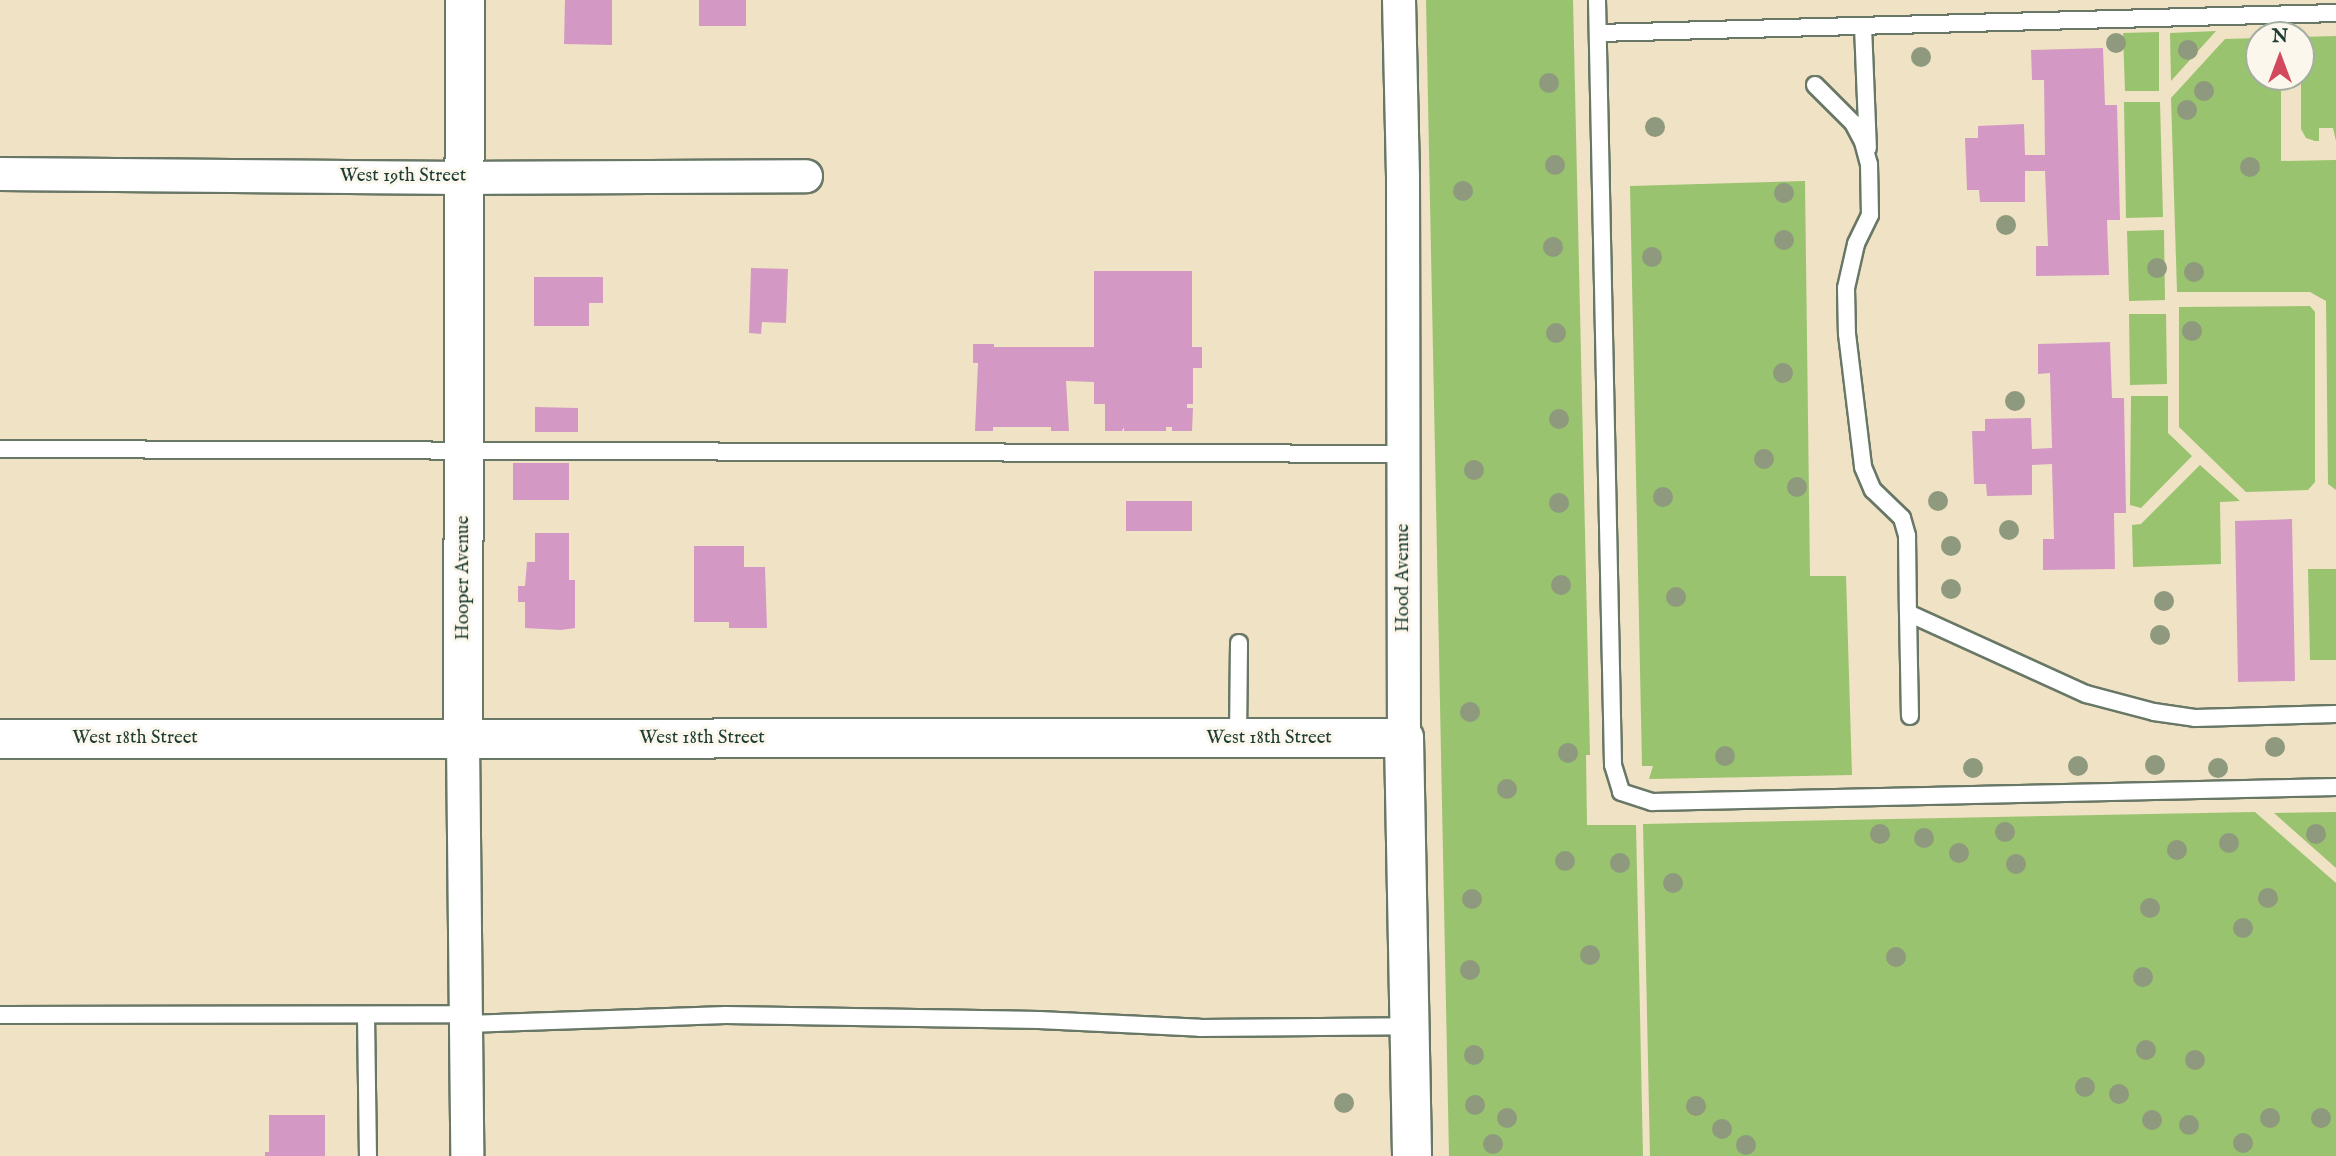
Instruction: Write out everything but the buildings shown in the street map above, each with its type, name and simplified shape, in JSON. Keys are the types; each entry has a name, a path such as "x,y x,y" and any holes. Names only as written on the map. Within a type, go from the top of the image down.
{"street":[{"name":"Hooper Avenue","path":"465,0 463,740 467,1156"},
{"name":"Hood Avenue","path":"1399,0 1404,738 1412,1156"},
{"name":"West 19th Street","path":"0,174 464,178 806,176"},
{"name":"West 18th Street","path":"0,739 1404,738"}],"lane":[{"path":"1597,0 1613,765 1621,792 1652,802 2336,787"},
{"path":"1598,33 1863,26 2266,7 2336,13"},
{"path":"1863,26 1870,215 1856,244 1846,288 1847,334 1863,467 1873,490 1902,518 1907,536 1910,716"},
{"path":"1815,85 1853,123 1863,142 1868,164"},
{"path":"0,449 1404,454"},
{"path":"1908,612 2086,694 2154,712 2195,718 2336,714"},
{"path":"1238,739 1239,643"},
{"path":"0,1016 366,1015 467,1019 726,1015 1039,1020 1200,1028 1409,1026"},
{"path":"366,1015 368,1156"}],"green space":[{"path":"1426,0 1573,0 1590,755 1586,755 1587,825 1636,825 1643,1156 1449,1156"},
{"path":"2216,31 2171,81 2170,33"},
{"path":"2159,32 2159,91 2125,91 2123,33"},
{"path":"2336,36 2336,141 2333,128 2319,128 2319,141 2306,138 2301,129 2301,91 2315,91 2315,37"},
{"path":"2245,38 2245,91 2281,91 2281,161 2336,160 2336,490 2328,484 2326,301 2310,292 2177,292 2171,98 2225,39"},
{"path":"2124,102 2160,102 2163,217 2126,218"},
{"path":"1805,181 1810,576 1846,576 1852,775 1649,779 1653,766 1642,766 1630,186"},
{"path":"2164,230 2165,300 2129,301 2127,231"},
{"path":"2310,306 2315,312 2315,482 2308,490 2246,492 2179,427 2179,307"},
{"path":"2129,314 2166,314 2167,384 2130,385"},
{"path":"2131,396 2168,396 2168,433 2192,456 2141,508 2130,505"},
{"path":"2200,465 2240,501 2220,502 2221,564 2133,567 2132,525 2141,524"},
{"path":"2308,569 2336,569 2336,660 2310,660"},
{"path":"2255,812 2336,883 2336,1156 1650,1156 1643,824"},
{"path":"2336,812 2336,868 2274,813"}]}
